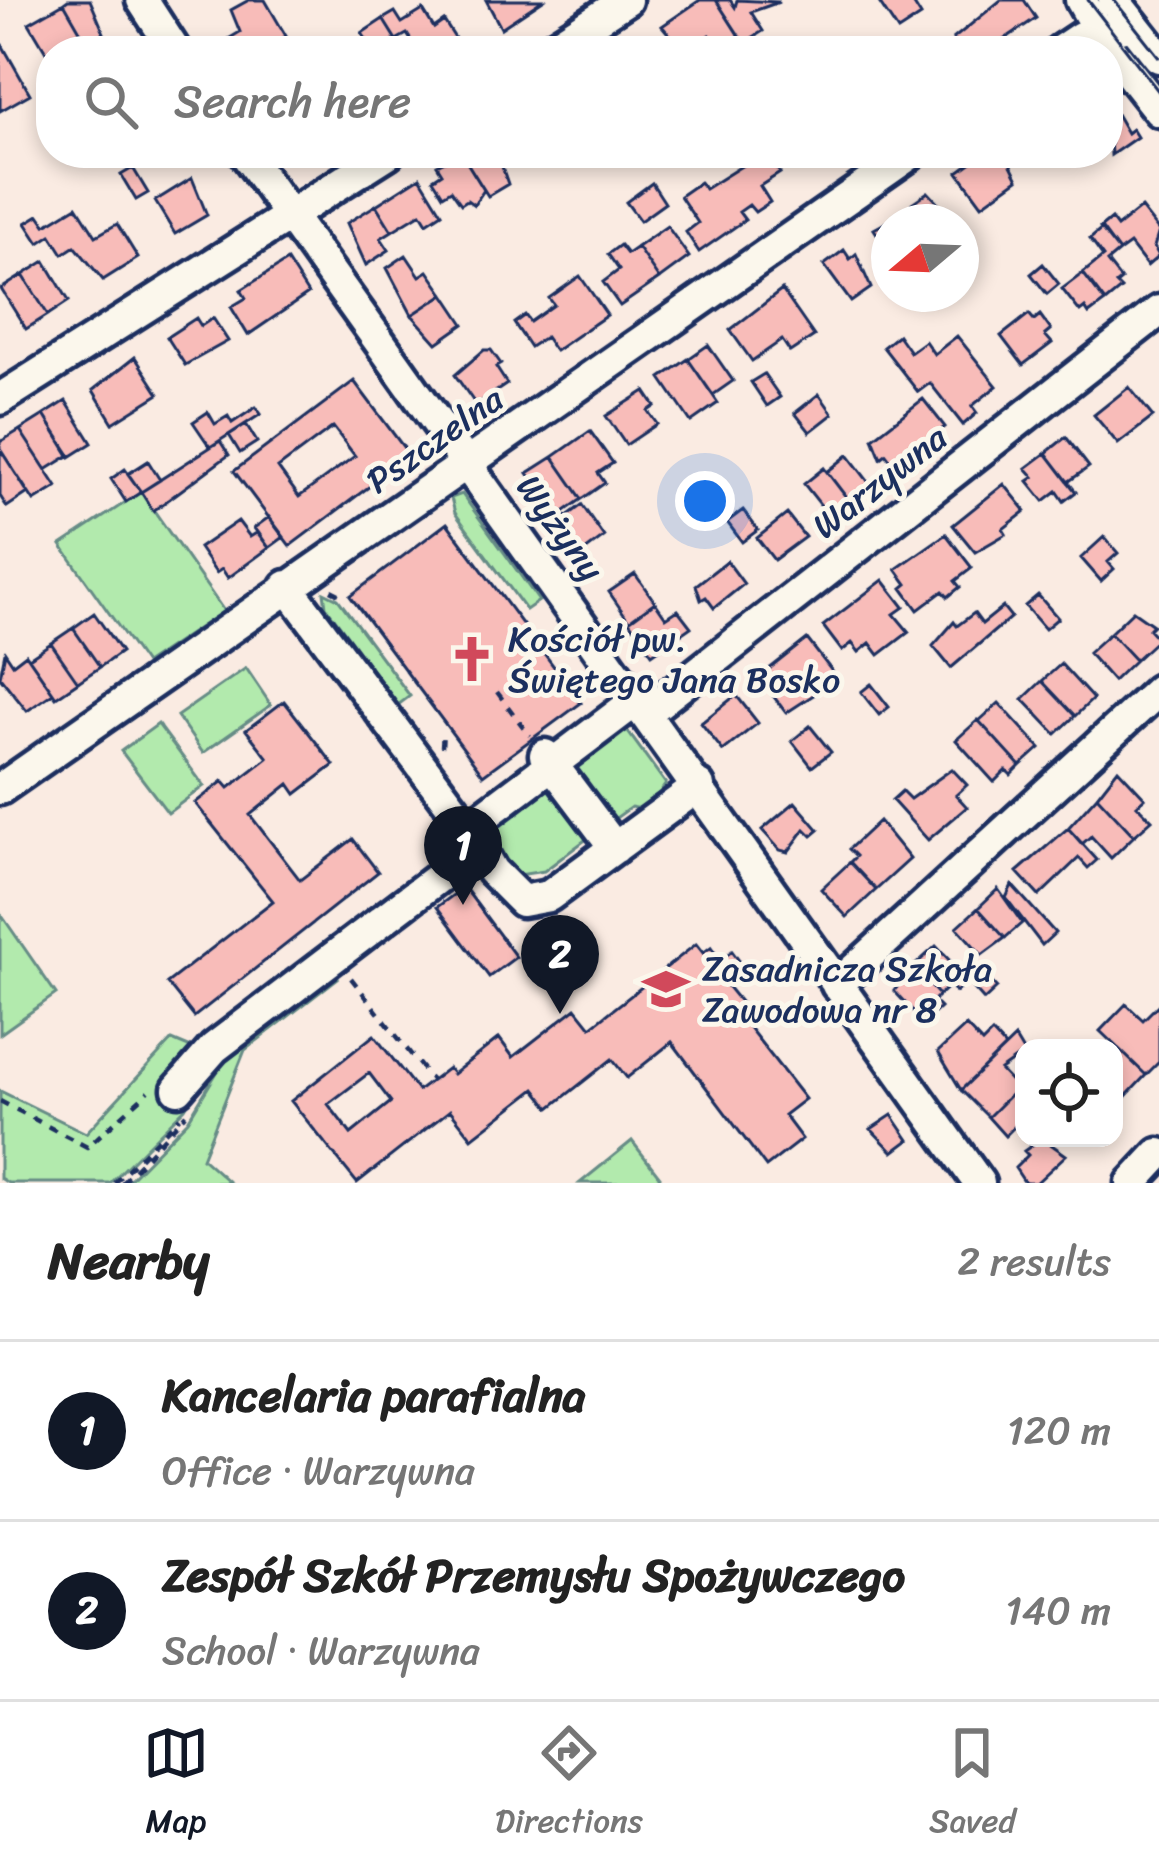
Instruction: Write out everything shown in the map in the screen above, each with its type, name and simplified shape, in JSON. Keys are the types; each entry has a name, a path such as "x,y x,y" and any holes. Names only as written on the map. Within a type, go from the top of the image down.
{"street":[{"path":"142,0 165,36"},
{"path":"570,36 626,0"},
{"path":"1081,0 1102,36"},
{"path":"1091,36 1123,12 1159,57"},
{"path":"1123,63 1159,110"},
{"name":"Wyżyny","path":"256,168 979,1183"},
{"path":"0,399 364,168"},
{"name":"Pszczelna","path":"0,789 891,168"},
{"name":"Warzywna","path":"472,838 543,753 642,706 1159,311"},
{"path":"287,586 503,886 530,902 549,896 699,786"},
{"path":"837,985 1159,690"},
{"path":"543,753 615,848"},
{"path":"185,1104 214,1048 472,838"},
{"path":"1132,1183 1159,1154"}],"path":[{"path":"328,588 343,596"},
{"path":"497,692 543,753"},
{"path":"344,968 432,1081"},
{"path":"0,1101 86,1147 151,1089 185,1104 118,1183"}],"green space":[{"path":"141,492 224,611 145,664 61,545"},
{"path":"462,494 539,601 526,610 455,513 451,498"},
{"path":"324,592 338,599 410,696 398,705 326,607"},
{"path":"246,668 271,705 203,753 177,716"},
{"path":"158,724 204,786 168,813 121,751"},
{"path":"623,725 666,784 647,810 631,807 609,823 568,767"},
{"path":"550,780 592,835 544,871 519,875 480,834"},
{"path":"0,913 56,994 0,1034"},
{"path":"334,973 338,978 245,1050 202,1158 230,1183 126,1183 188,1120 225,1059"},
{"path":"172,1040 215,1058 185,1108 110,1183 8,1183 0,1178 0,1091 86,1133"},
{"path":"632,1141 660,1177 653,1183 580,1183"}],"building":[{"path":"90,0 104,33 83,36 64,3"},
{"path":"249,0 265,0 286,36 233,36 240,32 231,10"},
{"path":"486,0 543,0 501,28"},
{"path":"700,0 716,0 739,36 670,36 662,26"},
{"path":"716,0 730,0 735,7 737,0 779,2 751,12 763,31 739,36"},
{"path":"911,0 921,16 898,31 880,4"},
{"path":"1001,0 1024,0 1036,18 1009,36 957,36"},
{"path":"64,3 83,36 37,36 29,23"},
{"path":"423,10 434,28 444,21 454,36 394,36 383,19 395,12 402,23"},
{"path":"383,19 394,36 364,36"},
{"path":"0,41 30,94 0,111"},
{"path":"1123,126 1127,133 1132,129 1137,137 1123,147"},
{"path":"133,168 148,193 136,200 121,175"},
{"path":"439,168 470,168 484,190 474,205 467,200 461,204 451,190 443,195 433,179 442,173"},
{"path":"470,168 502,168 508,184 488,196"},
{"path":"738,168 776,168 780,173 760,186 770,202 755,212 749,205 739,212 745,220 699,252 686,232 698,223 680,196 700,182 705,189"},
{"path":"1012,168 1018,179 982,205 958,172"},
{"path":"420,177 442,213 427,223 421,213 392,231 376,205"},
{"path":"192,178 207,215 175,234 155,201"},
{"path":"652,183 665,203 640,221 626,202"},
{"path":"928,192 939,204 912,204"},
{"path":"376,205 392,231 381,238 389,250 366,265 347,223"},
{"path":"77,206 96,236 117,224 138,258 103,280 75,246 63,254 51,235 39,243 26,223 39,215 46,225"},
{"path":"1141,208 1159,231 1154,247 1159,256 1147,266 1130,244 1119,252 1100,228 1111,219 1117,227"},
{"path":"667,226 689,257 659,279 637,247"},
{"path":"1102,229 1119,252 1107,262 1121,280 1116,284 1121,289 1105,302 1083,273 1103,257 1090,239"},
{"path":"620,245 627,254 637,247 659,279 620,306 603,282 619,270 608,254"},
{"path":"844,250 850,259 856,254 871,288 851,302 824,265"},
{"path":"406,255 420,276 428,271 444,294 412,315 387,268"},
{"path":"45,261 69,301 48,315 23,275"},
{"path":"287,261 308,294 248,335 231,307 246,298 241,290"},
{"path":"1043,264 1059,284 1047,294 1031,274"},
{"path":"1083,273 1105,302 1089,314 1085,308 1080,312 1062,289"},
{"path":"23,275 48,315 26,329 1,289"},
{"path":"580,276 607,315 555,351 545,337 530,347 514,323 525,315 530,322 554,305 549,298"},
{"path":"782,290 814,336 790,352 782,340 752,361 730,330"},
{"path":"444,294 464,324 437,343 412,315"},
{"path":"1029,314 1034,320 1040,315 1051,330 1045,335 1052,343 1023,365 1001,336"},
{"path":"196,318 201,326 213,318 228,341 185,365 167,337"},
{"path":"898,335 910,352 925,341 934,354 957,336 997,386 972,406 977,413 963,425 930,383 918,392 883,347"},
{"path":"708,345 733,381 713,395 688,359"},
{"path":"484,350 491,350 501,364 496,367 507,384 476,405 455,375"},
{"path":"135,357 159,394 113,423 93,390"},
{"path":"688,359 718,403 691,422 661,378"},
{"path":"764,374 780,397 767,406 751,382"},
{"path":"354,381 410,456 290,546 234,471","holes":["333,427 355,456 299,497 278,468"]},
{"path":"1129,387 1153,417 1118,444 1094,415"},
{"path":"645,391 655,406 648,411 657,424 626,445 606,416"},
{"path":"819,394 833,414 810,432 795,413"},
{"path":"923,399 945,427 895,466 886,454 881,458 873,438"},
{"path":"66,401 92,443 70,457 44,415"},
{"path":"256,407 261,414 210,447 193,422 208,412 215,424 228,416 232,423"},
{"path":"44,415 70,455 46,470 20,430"},
{"path":"246,424 257,442 240,453 229,435"},
{"path":"20,430 57,487 34,501 0,449 0,442"},
{"path":"590,431 613,463 598,473 605,483 582,499 553,457"},
{"path":"1066,437 1089,467 1068,482 1046,453"},
{"path":"220,441 229,455 153,511 141,492"},
{"path":"0,449 28,493 7,507 0,496"},
{"path":"1046,453 1076,492 1064,501 1057,491 1044,501 1028,481 1034,477 1026,468"},
{"path":"848,455 871,485 850,502 827,472"},
{"path":"553,457 582,499 558,516 528,473"},
{"path":"148,461 160,480 141,492 128,474"},
{"path":"824,468 850,502 830,517 804,484"},
{"path":"125,469 141,492 126,502 111,479"},
{"path":"1004,484 1026,511 1003,529 1006,534 975,552 953,525"},
{"path":"582,505 604,537 581,554 558,523"},
{"path":"743,510 758,530 742,542 727,522"},
{"path":"787,514 805,537 774,560 757,538"},
{"path":"269,517 284,537 269,548 254,528"},
{"path":"238,521 250,537 258,532 269,548 228,578 222,569 216,573 199,548"},
{"name":"Kościół pw. Świętego Jana Bosko","path":"447,523 581,703 483,775 350,596"},
{"path":"946,534 972,568 955,581 960,587 948,597 943,591 918,610 902,588 907,584 896,569"},
{"path":"1104,537 1118,553 1108,562 1114,569 1101,581 1081,558"},
{"path":"727,561 744,584 714,608 706,597 701,600 696,585"},
{"path":"635,574 655,602 629,621 609,592"},
{"path":"883,580 904,607 894,614 909,632 879,655 870,643 859,652 852,643 842,651 823,626"},
{"path":"1038,595 1058,618 1045,629 1025,606"},
{"path":"655,602 666,618 678,610 691,627 652,654 629,621"},
{"path":"1003,607 1011,617 951,668 933,646 954,622 957,626 974,613 982,624"},
{"path":"1133,611 1153,625 1149,629 1158,639 1135,660 1110,633"},
{"path":"94,613 121,652 100,667 73,628"},
{"path":"73,628 100,667 78,682 51,643"},
{"path":"1110,633 1135,660 1113,681 1088,653"},
{"path":"807,639 838,679 786,713 759,677"},
{"path":"51,643 78,682 56,697 29,658"},
{"path":"5,652 13,664 26,654 53,693 27,711 0,677"},
{"path":"1061,664 1093,699 1075,716 1042,681"},
{"path":"1042,681 1075,716 1056,734 1023,699"},
{"path":"871,684 889,707 879,715 861,692"},
{"path":"736,695 758,723 723,751 701,723"},
{"path":"284,701 334,765 296,794 289,784 250,815 300,880 353,839 378,872 194,1017 167,983 273,901 195,803 223,781 229,788 268,758 246,730"},
{"path":"999,703 1040,748 1020,766 979,721"},
{"path":"978,720 1020,766 1011,775 1006,770 994,782 956,740"},
{"path":"810,726 831,752 812,767 792,741"},
{"path":"952,769 967,785 956,795 967,807 928,840 892,800 902,791 910,799"},
{"path":"1118,769 1145,798 1137,805 1152,820 1134,836 1097,796"},
{"path":"1097,796 1134,836 1111,858 1091,836 1082,844 1068,828"},
{"path":"795,802 819,830 812,836 805,829 788,852 780,850 762,830"},
{"path":"879,821 910,859 876,890 850,862 856,856 849,849"},
{"path":"1068,828 1097,860 1088,868 1079,858 1039,896 1017,872"},
{"path":"850,862 876,890 847,917 821,889"},
{"path":"1012,885 1055,933 1042,945 1006,898"},
{"path":"464,887 516,957 489,977 437,907"},
{"path":"998,889 1022,923 1005,938 978,908"},
{"path":"978,908 1005,938 982,955 957,927"},
{"path":"696,944 703,953 711,947 720,960 732,951 740,962 729,970 738,979 728,987 754,1019 747,1025 805,1099 784,1115 802,1139 766,1167 672,1042 627,1078 612,1059 550,1108 535,1089 472,1138 450,1110 357,1183 291,1101 374,1035 418,1091 448,1068 453,1074 499,1038 513,1057 576,1008 591,1027","holes":["369,1073 391,1102 351,1134 328,1104"]},
{"path":"936,946 968,980 956,992 950,985 939,995 913,967"},
{"path":"913,967 939,995 933,1001 940,1008 924,1023 894,991"},
{"path":"980,970 997,988 984,1000 967,981"},
{"path":"1126,1004 1143,1020 1159,1004 1159,1062 1146,1075 1123,1053 1123,1039 1108,1039 1100,1031"},
{"path":"966,1026 982,1043 992,1033 1005,1047 961,1090 938,1052"},
{"path":"1015,1038 1015,1059 1000,1070 1015,1090 988,1117 961,1090"},
{"path":"1123,1053 1146,1075 1123,1099"},
{"path":"1015,1090 1015,1126 1005,1136 988,1117"},
{"path":"892,1115 909,1140 893,1152 871,1129"},
{"path":"1055,1147 1066,1155 1036,1183 1025,1183 1015,1168 1028,1155 1024,1151"}],"tram line":[{"path":"1088,0 1116,36"},
{"path":"1114,0 1159,57"},
{"path":"1123,45 1159,92"}],"place":[{"name":"Kościół pw. Świętego Jana Bosko","path":"472,659"},
{"name":"Kancelaria parafialna","path":"463,905"},
{"name":"Zasadnicza Szkoła Zawodowa nr 8","path":"666,989"},
{"name":"Zespół Szkół Przemysłu Spożywczego","path":"560,1014"}]}
